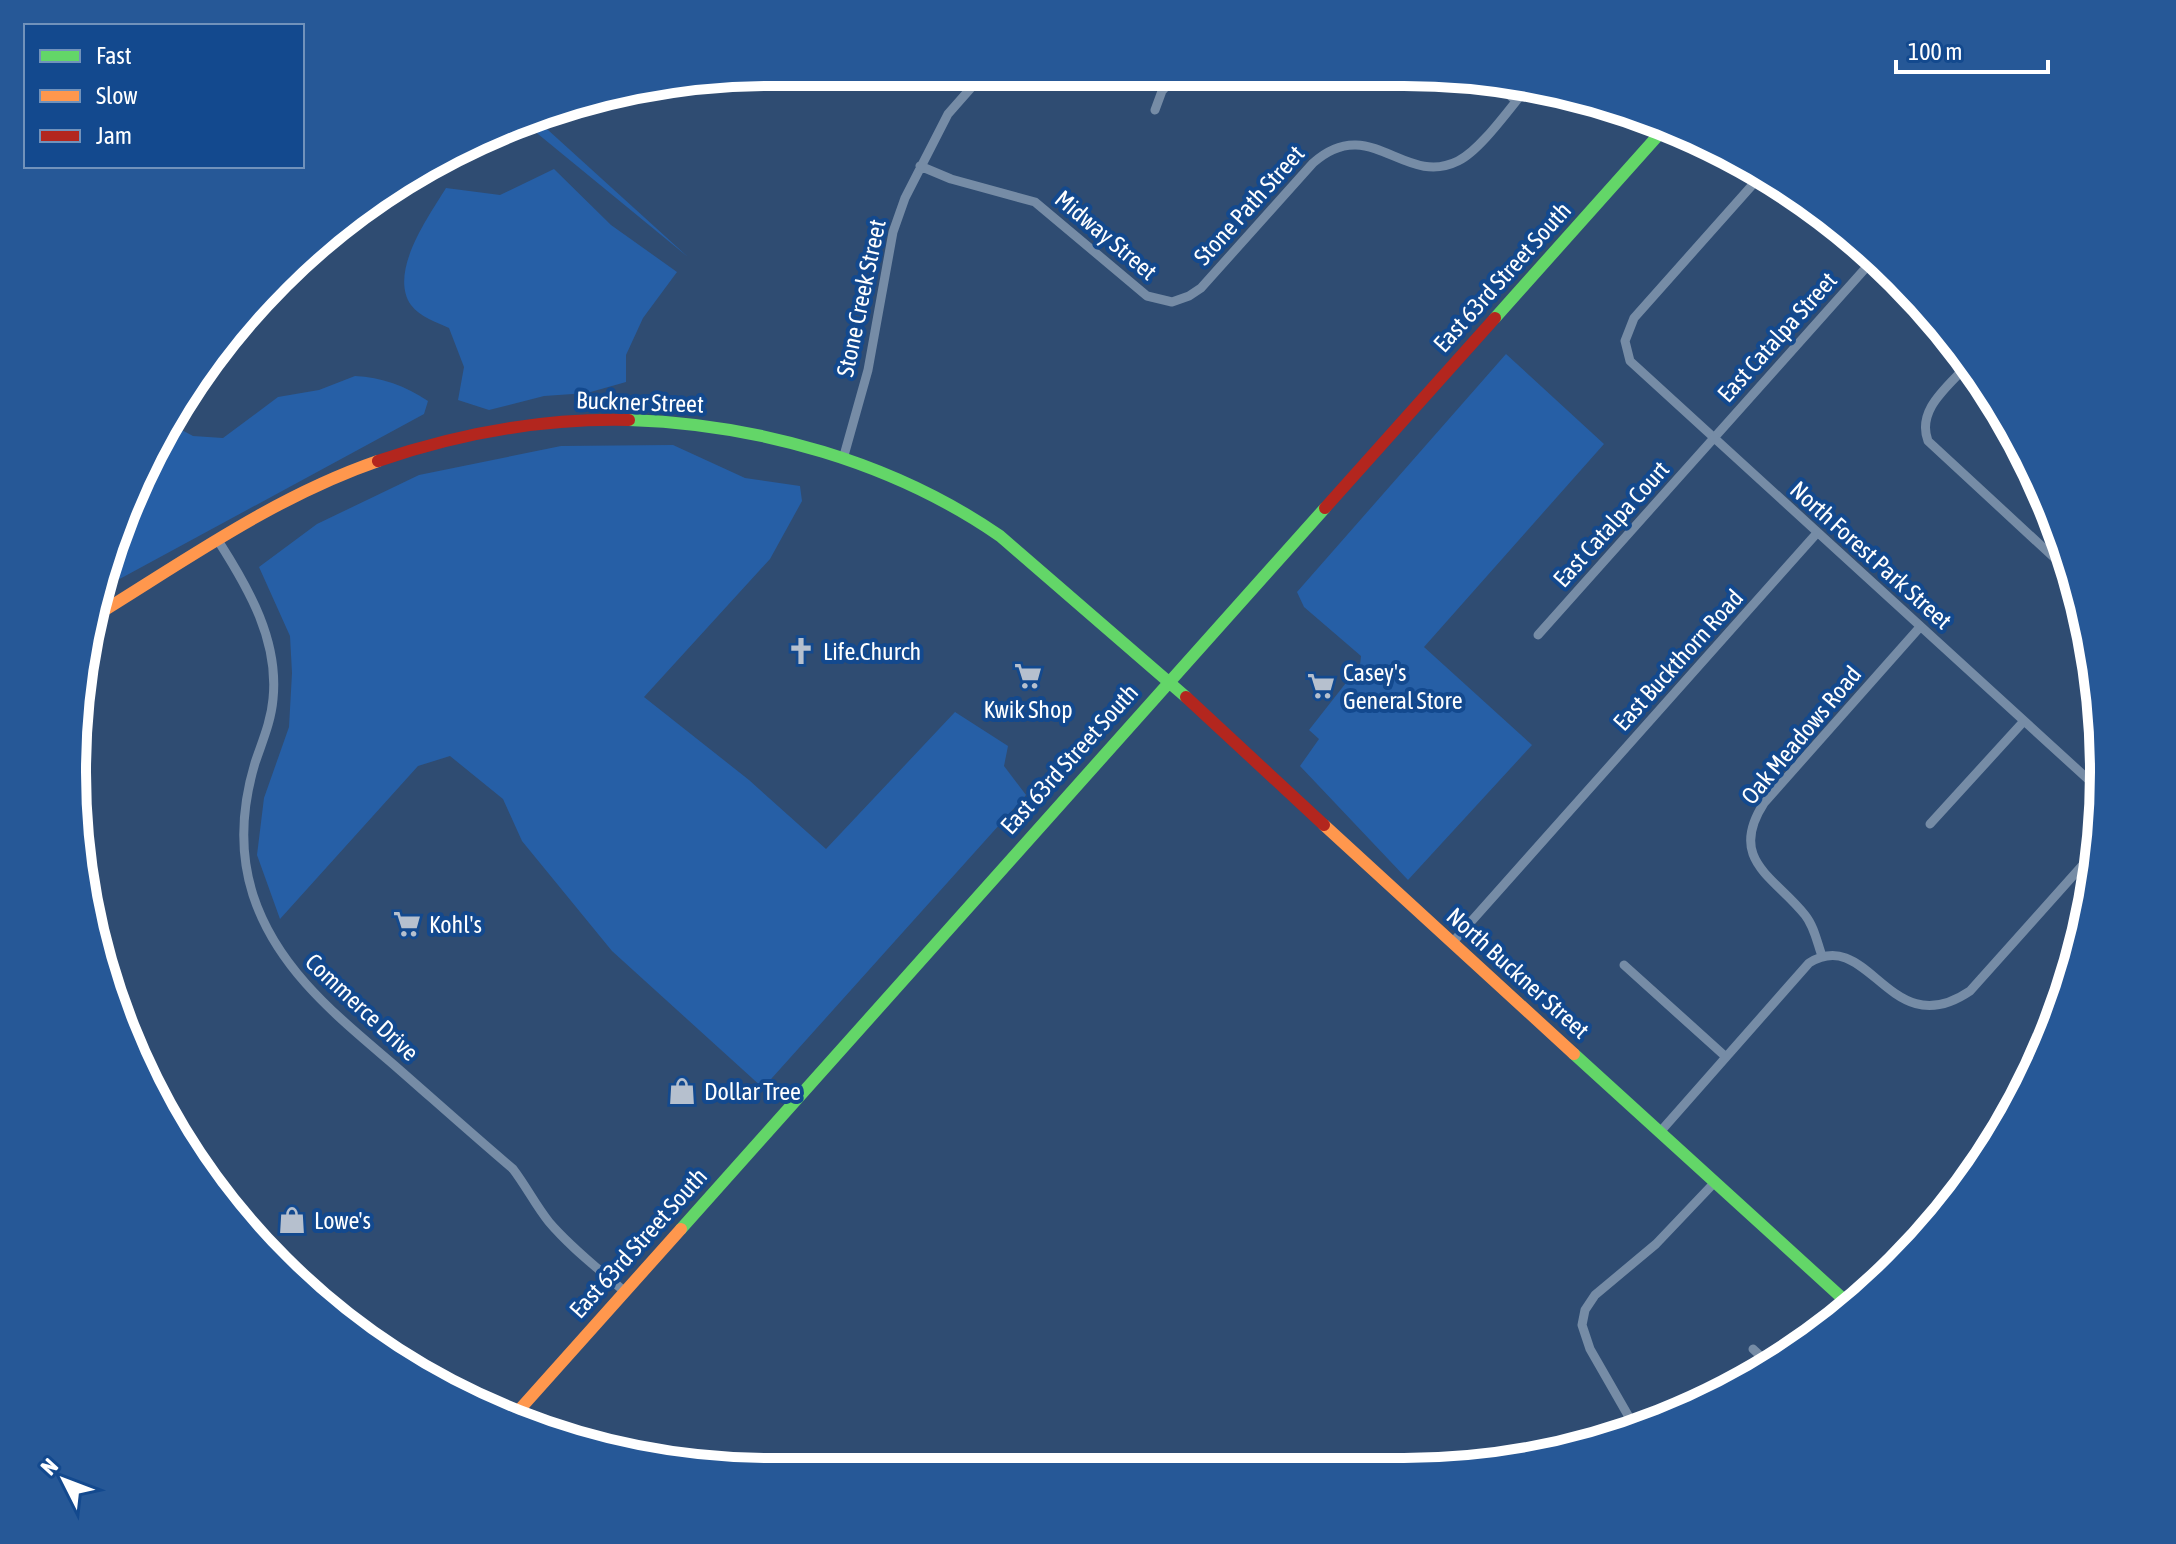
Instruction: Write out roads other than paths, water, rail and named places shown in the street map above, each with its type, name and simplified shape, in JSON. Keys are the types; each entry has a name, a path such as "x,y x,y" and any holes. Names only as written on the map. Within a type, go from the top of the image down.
{"main road":[{"name":"East 63rd Street South","path":"519,1410 1659,135"},
{"name":"Buckner Street","path":"105,610 284,503 352,470 463,434 531,423 647,419 732,429 786,441 843,459 920,491 997,533 1156,669"},
{"name":"North Buckner Street","path":"1156,669 1843,1299"}],"street":[{"name":"Stone Creek Street","path":"843,459 868,370 893,232 920,166 948,114 973,86"},
{"path":"1155,110 1166,86"},
{"path":"1509,94 1516,101"},
{"name":"Stone Path Street","path":"1177,301 1201,288 1313,163 1326,153 1356,144 1372,146 1424,167 1455,163 1474,150 1520,96"},
{"name":"Midway Street","path":"920,166 951,179 1035,202 1147,296 1161,301 1177,301"},
{"name":"North Forest Park Street","path":"1754,183 1634,318 1625,341 1632,364 2090,781"},
{"name":"East Catalpa Street","path":"1714,439 1867,266"},
{"path":"1961,372 1929,409 1925,424 1928,441 2057,560"},
{"name":"East Catalpa Court","path":"1538,635 1714,439"},
{"name":"East Buckthorn Road","path":"1452,943 1817,533"},
{"name":"Commerce Drive","path":"219,542 260,615 273,667 270,717 249,784 243,828 253,895 275,944 291,969 338,1017 513,1169 563,1238 625,1292"},
{"name":"Oak Meadows Road","path":"1822,956 1808,918 1766,878 1756,861 1752,839 1756,818 1764,803 1920,627"},
{"path":"1930,824 2024,721"},
{"path":"1660,1132 1809,963 1834,954 1855,961 1890,991 1913,1004 1939,1005 1955,1000 1970,991 2084,864"},
{"path":"1624,965 1726,1057"},
{"path":"1631,1420 1590,1349 1582,1325 1585,1310 1595,1295 1656,1244 1715,1182"},
{"path":"1753,1349 1761,1357"}],"place":[{"name":"Life.Church","path":"801,651"},
{"name":"Kwik Shop","path":"1028,676"},
{"name":"Casey's General Store","path":"1321,686"},
{"name":"Kohl's","path":"407,924"},
{"name":"Dollar Tree","path":"682,1091"},
{"name":"Lowe's","path":"292,1220"}]}
